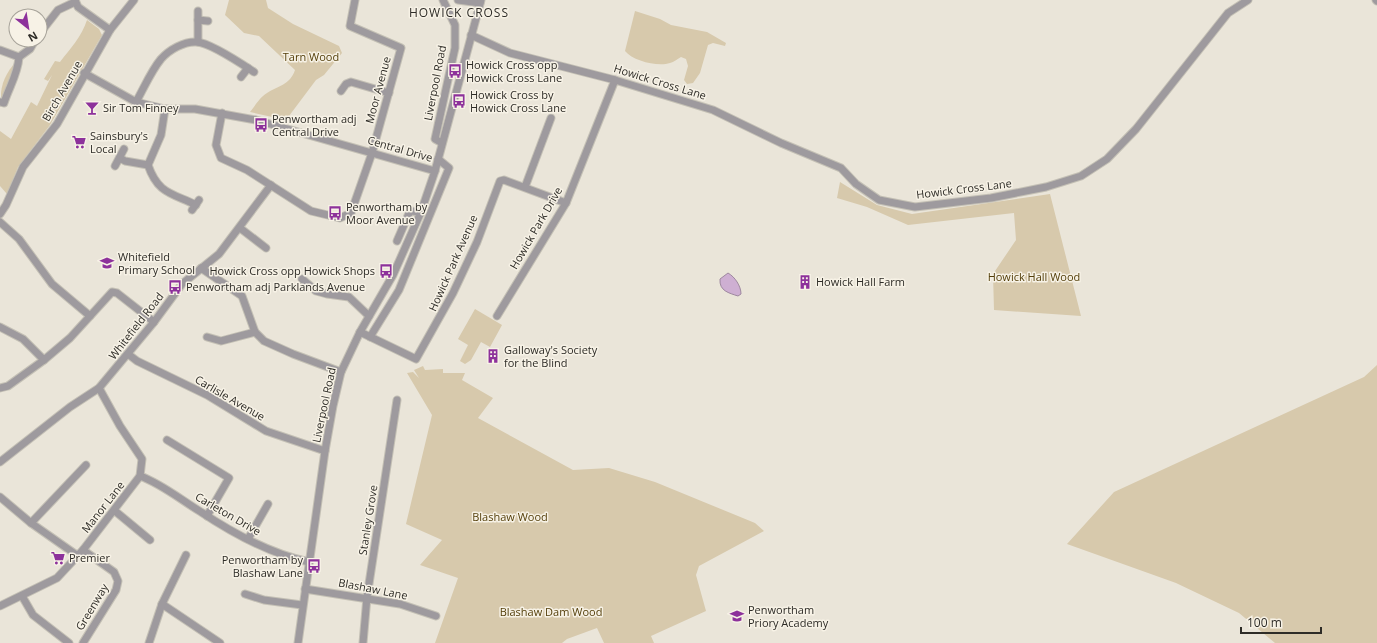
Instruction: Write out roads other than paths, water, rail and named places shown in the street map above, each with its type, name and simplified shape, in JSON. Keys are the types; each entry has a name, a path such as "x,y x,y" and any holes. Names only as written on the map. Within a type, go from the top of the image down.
{"street":[{"name":"Birch Avenue","path":"0,214 6,205 23,167 57,124 110,30 134,0"},
{"name":"Moor Avenue","path":"222,113 216,145 213,148 214,152 221,158 247,170 311,211 340,218 351,213 372,153 401,48 350,26 355,0"},
{"name":"Liverpool Road","path":"442,143 435,139 455,48 454,25 443,0"},
{"path":"458,0 481,2"},
{"name":"Howick Cross Lane","path":"471,34 510,53 615,80 713,110 781,143 841,168 856,184 879,200 915,207 991,198 1046,188 1082,176 1107,159 1136,129 1228,13 1248,0"},
{"path":"48,23 58,10 75,1 78,7 110,30"},
{"name":"Liverpool Road","path":"298,643 302,605 325,451 341,372 360,332 393,275 420,212 435,170 481,2"},
{"path":"198,11 198,42"},
{"path":"198,20 208,21"},
{"path":"136,102 161,59 174,48 198,42 236,60 254,72"},
{"path":"3,104 18,67 19,57 31,48"},
{"path":"0,50 19,57"},
{"path":"241,76 248,68"},
{"name":"Central Drive","path":"84,74 136,102 165,109 195,109 222,113 276,125 435,170"},
{"name":"Howick Park Drive","path":"497,316 566,203 615,80"},
{"path":"341,91 346,84 351,82 389,93"},
{"path":"165,109 161,135 148,165 158,186 172,196 196,205"},
{"path":"525,187 552,118"},
{"path":"115,166 124,150"},
{"path":"120,158 125,161 148,165"},
{"path":"370,337 399,290 449,168 438,158"},
{"name":"Howick Park Avenue","path":"360,332 416,359 453,293 477,242 498,184 504,180 566,203"},
{"name":"Whitefield Road","path":"0,461 70,407 99,388 154,322 182,284 219,254 271,185"},
{"path":"396,241 410,211 420,212"},
{"path":"0,222 19,239 52,284 90,316"},
{"path":"240,228 266,248"},
{"path":"201,268 242,296 255,332 264,341 293,354 341,372"},
{"path":"302,278 310,290 349,297 369,316"},
{"path":"0,388 8,386 44,360 70,338 112,292 118,293 154,322"},
{"path":"0,327 23,339 44,360"},
{"path":"207,337 221,341 255,332"},
{"name":"Carlisle Avenue","path":"128,354 137,361 207,395 266,432 325,451"},
{"path":"99,388 120,426 142,459 140,476"},
{"name":"Stanley Grove","path":"363,643 367,597 397,400"},
{"path":"167,440 228,478 207,516"},
{"path":"31,523 86,465"},
{"name":"Manor Lane","path":"0,606 57,578 78,556 115,511 140,476"},
{"name":"Carleton Drive","path":"140,476 151,480 207,516 248,539 288,558 309,562"},
{"path":"0,497 31,523 78,556"},
{"path":"248,539 268,504"},
{"path":"115,511 150,540"},
{"name":"Greenway","path":"83,550 114,572 118,582 116,590 83,643"},
{"path":"149,643 162,604 186,555"},
{"name":"Blashaw Lane","path":"305,588 367,597 400,604 436,616"},
{"path":"245,594 264,600 302,605"},
{"path":"22,596 33,615 69,643"},
{"path":"162,604 220,643"}],"place":[{"name":"Howick Cross opp Howick Cross Lane","path":"455,71"},
{"name":"Howick Cross by Howick Cross Lane","path":"459,101"},
{"name":"Sir Tom Finney","path":"92,108"},
{"name":"Penwortham adj Central Drive","path":"261,125"},
{"name":"Sainsbury's Local","path":"79,142"},
{"name":"Penwortham by Moor Avenue","path":"335,213"},
{"name":"Whitefield Primary School","path":"107,263"},
{"name":"Howick Cross opp Howick Shops","path":"386,271"},
{"name":"Howick Hall Farm","path":"805,282"},
{"name":"Penwortham adj Parklands Avenue","path":"175,287"},
{"name":"Galloway's Society for the Blind","path":"493,356"},
{"name":"Premier","path":"58,558"},
{"name":"Penwortham by Blashaw Lane","path":"314,566"},
{"name":"Penwortham Priory Academy","path":"737,616"}],"district":[{"name":"HOWICK CROSS","path":"459,13"}],"park label":[{"name":"Tarn Wood","path":"311,57"},
{"name":"Howick Hall Wood","path":"1034,277"},
{"name":"Blashaw Wood","path":"510,517"},
{"name":"Blashaw Dam Wood","path":"551,612"}]}
